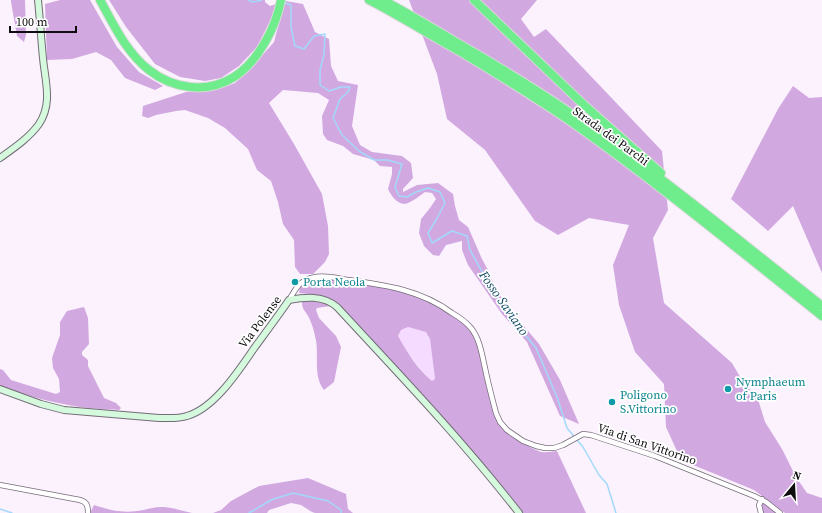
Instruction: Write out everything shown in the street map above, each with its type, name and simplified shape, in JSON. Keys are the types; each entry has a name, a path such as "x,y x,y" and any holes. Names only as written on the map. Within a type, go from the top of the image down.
{"highway":[{"path":"100,0 124,42 133,54 154,74 177,85 202,88 226,82 247,66 260,50 269,35 281,0"},
{"name":"Strada dei Parchi","path":"369,0 537,91 580,120 707,215 822,306"},
{"name":"Strada dei Parchi","path":"383,0 486,63 637,169 822,316"},
{"path":"474,0 584,105 707,215"}],"street":[{"path":"0,158 33,132 41,121 46,109 47,90 38,0"},
{"name":"Via di San Vittorino","path":"289,300 303,281 325,276 398,288 432,300 449,310 470,327 475,334 481,351 499,421 503,427 522,441 539,447 554,448 583,434 598,436 684,467 762,499 780,513"},
{"name":"Via Polense","path":"0,390 46,406 70,410 159,418 177,418 186,416 215,398 241,367 289,300 304,297 329,301 335,305 401,375 485,471 519,513"},
{"path":"0,485 80,500 87,505 88,513"},
{"path":"761,513 759,505 762,499"}],"shaded area":[{"path":"11,0 25,0 26,35 24,42 17,36"},
{"path":"60,0 90,0 117,47 139,72 163,86 155,90 125,78 111,60 96,52 72,59 47,60 45,4"},
{"path":"109,0 265,0 265,2 270,6 286,1 303,4 315,32 329,39 331,66 338,81 358,85 352,126 360,145 372,152 402,156 411,163 413,178 403,189 403,192 417,185 438,183 453,194 459,220 468,227 496,290 539,344 560,380 579,424 560,416 527,342 502,314 468,265 462,250 462,241 446,245 439,256 433,255 424,246 419,233 421,219 436,199 432,193 425,192 405,204 399,202 393,198 388,189 392,174 392,167 380,166 374,160 353,154 343,146 327,140 323,134 322,116 329,100 318,93 283,90 269,103 322,194 328,226 329,254 325,262 313,274 300,274 295,267 294,240 283,224 271,181 257,170 248,149 225,128 208,118 185,110 156,115 148,118 142,116 143,106 186,92 216,90 235,83 253,66 274,42 279,23 270,21 257,47 239,66 221,78 205,81 180,77 155,64 126,27"},
{"path":"409,0 537,0 521,19 534,37 546,29 662,151 668,210 653,238 664,303 732,363 746,387 756,393 765,422 782,449 796,477 807,493 822,498 822,513 785,513 754,490 681,460 666,427 664,384 635,352 619,305 613,265 629,225 589,218 558,235 535,221 485,150 447,119 437,74"},
{"path":"793,86 809,98 822,97 822,273 793,206 768,231 731,199 778,109"},
{"path":"325,278 374,285 406,293 436,305 464,324 473,335 476,343 489,397 501,427 508,434 535,450 544,452 557,451 586,513 521,513 403,374 338,303 319,296 299,293 300,288 305,282 312,279","holes":["408,327 426,332 430,339 435,379 432,381 417,366 398,336 401,330"]},
{"path":"306,299 331,304 330,306 317,308 316,310 319,318 336,336 341,347 334,382 324,390 318,378 314,331 304,310 302,302"},
{"path":"84,307 88,318 89,344 82,352 82,355 88,360 88,366 104,398 116,403 121,408 119,410 84,407 55,402 0,386 0,369 3,370 11,380 56,394 60,392 59,379 53,368 52,358 60,335 60,322 67,311"},
{"path":"408,327 426,332 430,339 435,379 432,382 413,360 398,336 401,330"},
{"path":"308,478 346,494 348,509 353,513 315,513 301,505 291,503 269,510 267,513 213,513 221,510 231,501 259,486"},
{"path":"762,503 770,507 776,513 763,513 760,506"},
{"path":"94,505 110,510 131,512 162,507 192,513 90,513"}],"waterway":[{"name":"Fosso Saviano","path":"248,0 253,2 262,0"},
{"name":"Fosso Saviano","path":"283,2 291,5 291,27 295,46 304,49 314,36 325,34 324,55 320,70 320,85 329,91 341,87 350,87 348,92 340,99 333,118 342,135 359,151 374,160 387,160 402,164 395,187 399,196 407,197 428,188 440,192 445,203 428,233 432,243 452,231 467,236 470,250 491,288 511,318 536,348 557,397 567,428 583,447 599,475 607,484 616,513"},
{"path":"249,513 271,500 293,493 328,501 341,510 341,513"},
{"path":"0,509 12,513"}],"place":[{"name":"Porta Neola","path":"295,282"},
{"name":"Nymphaeum of Paris","path":"728,389"},
{"name":"Poligono S.Vittorino","path":"612,402"}]}
